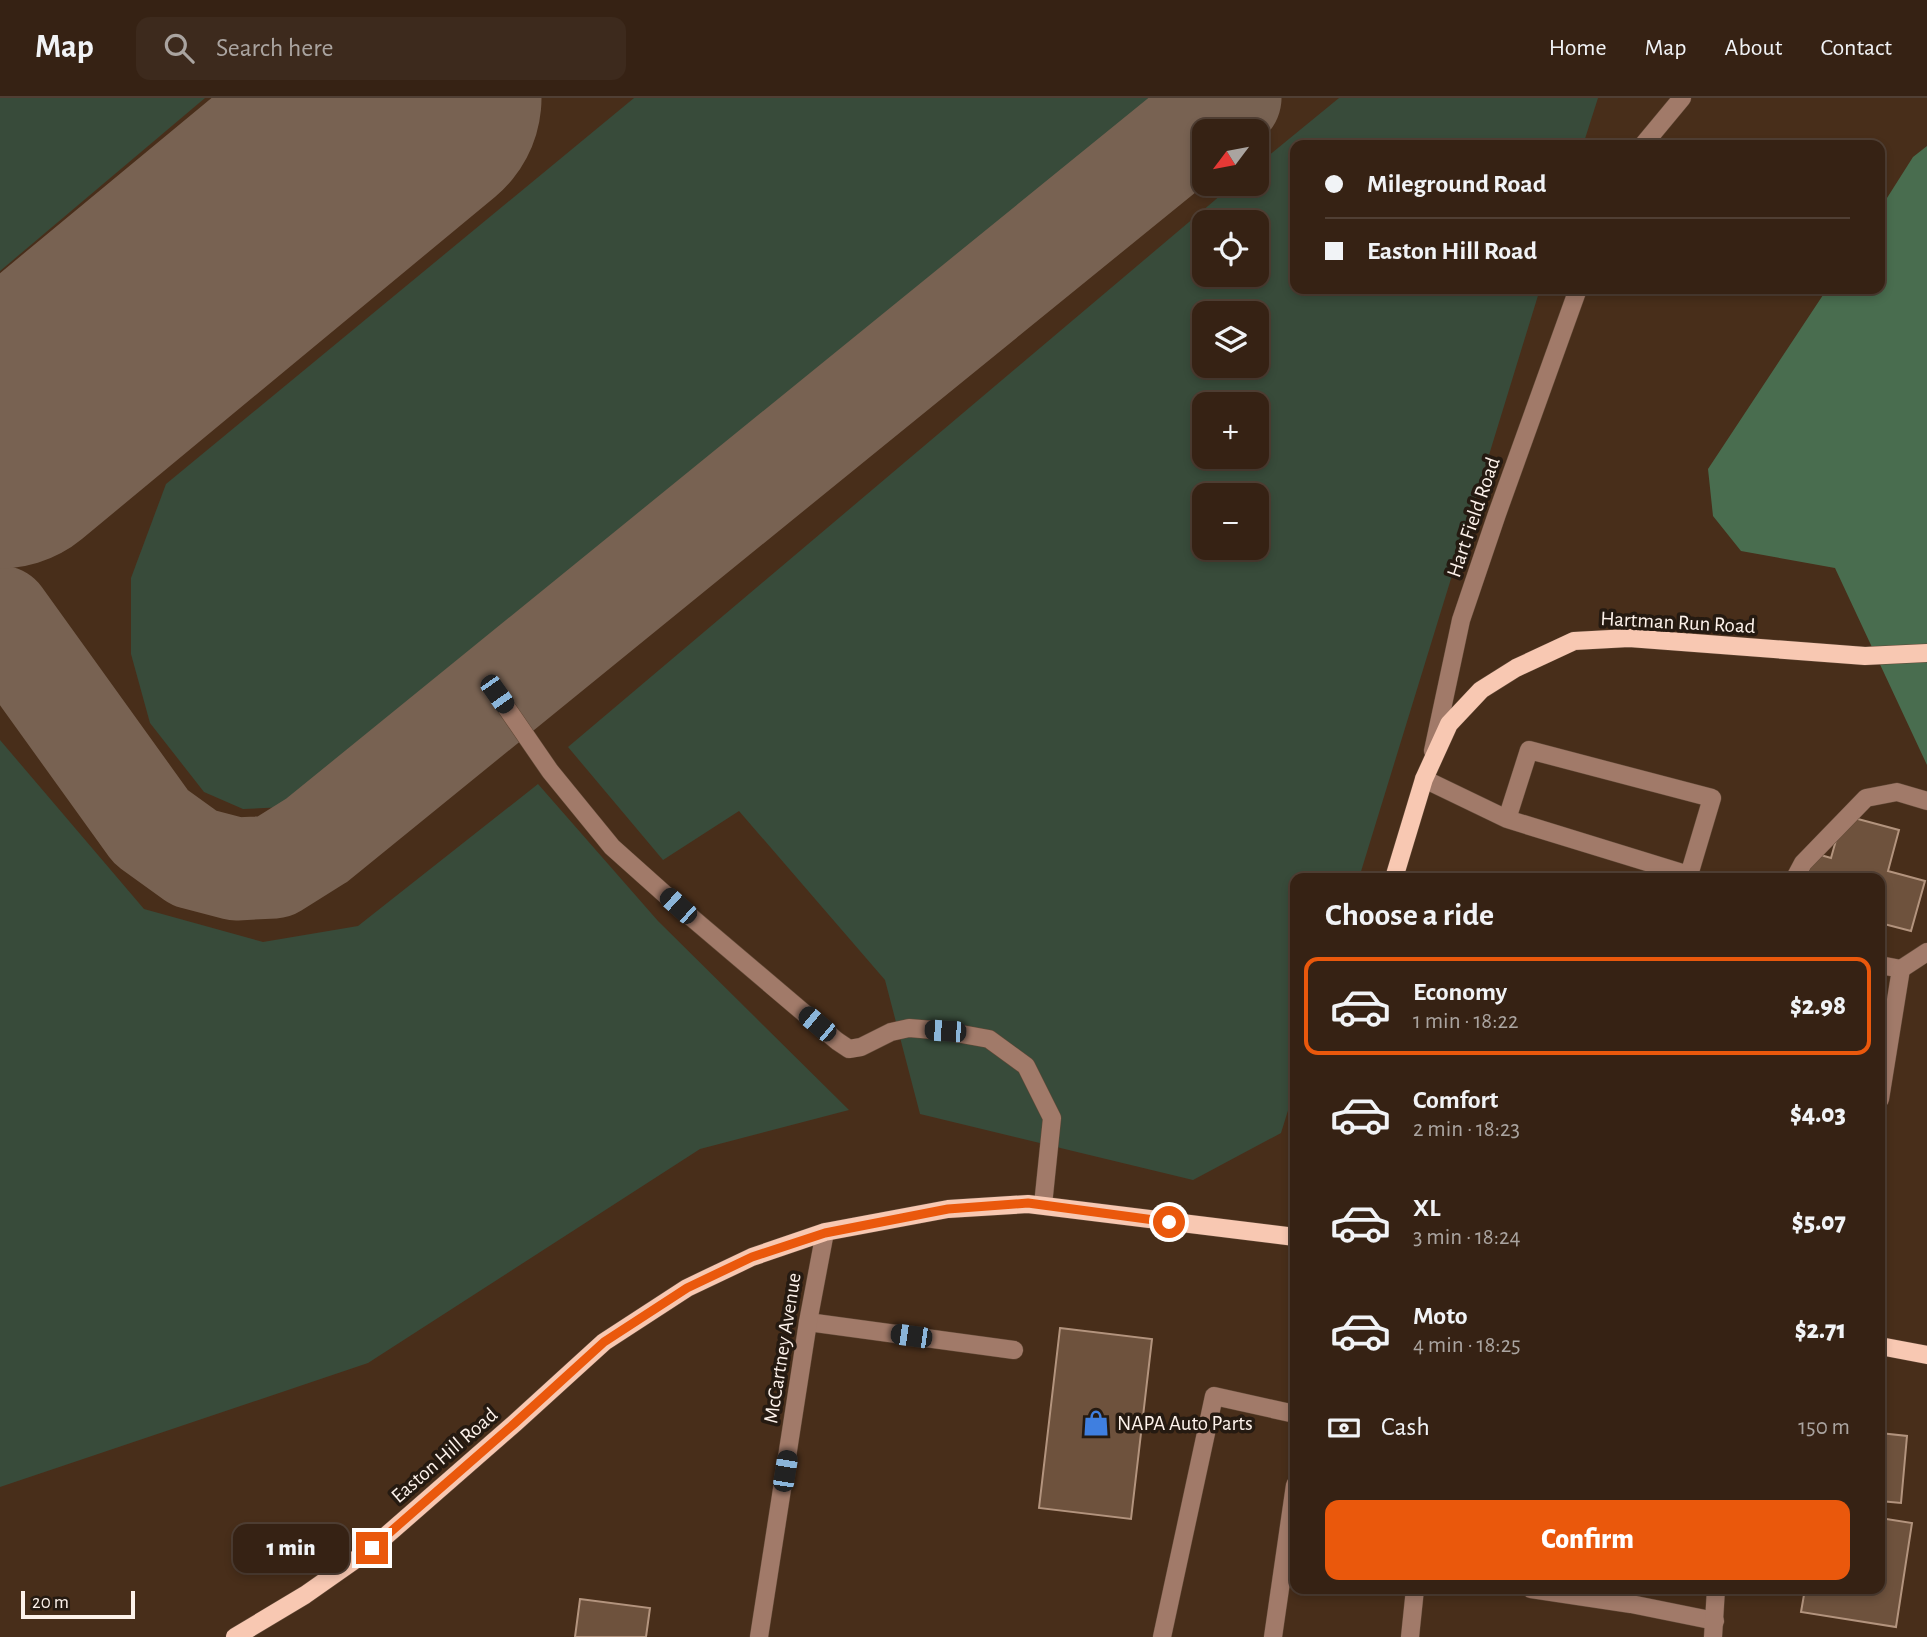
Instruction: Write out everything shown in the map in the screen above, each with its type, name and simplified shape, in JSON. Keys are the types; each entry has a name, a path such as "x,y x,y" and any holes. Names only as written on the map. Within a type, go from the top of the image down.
{"main road":[{"name":"Hartman Run Road","path":"1396,873 1427,772 1449,724 1481,691 1516,668 1574,641 1629,638 1865,656 1927,653"},
{"name":"Easton Hill Road","path":"235,1637 305,1595 372,1548 604,1342 687,1288 752,1257 825,1233 948,1209 1028,1203 1290,1236"},
{"path":"1885,1347 1927,1355"}],"street":[{"path":"1647,140 1682,98"},
{"name":"Hart Field Road","path":"1427,772 1461,620 1576,294"},
{"path":"497,694 550,771 612,847 837,1041 849,1049 861,1047 891,1031 909,1028 945,1031 989,1039 1026,1066 1052,1118 1042,1205"},
{"path":"1507,819 1529,750 1712,798 1690,873"},
{"path":"1427,772 1507,819 1679,873"},
{"path":"1798,873 1803,863 1866,798 1897,792 1927,801"},
{"path":"1885,966 1901,969 1927,952"},
{"path":"1885,1068 1901,969"},
{"name":"McCartney Avenue","path":"759,1637 808,1322 825,1233"},
{"path":"808,1322 1014,1350"},
{"path":"1162,1637 1214,1396 1290,1412"},
{"path":"1273,1637 1290,1553"},
{"path":"1410,1637 1415,1594"},
{"path":"1592,1594 1632,1597 1714,1629 1716,1594"}],"green space":[{"path":"0,98 205,98 0,271"},
{"path":"634,98 1153,98 319,789 286,807 243,809 204,792 150,723 131,654 131,578 166,484"},
{"path":"1339,98 1598,98 1585,140 1290,140 1290,294 1538,294 1361,873 1290,873 1290,1104 1281,1133 1193,1180 920,1114 885,980 739,811 663,860 568,747 1192,220 1192,287 1269,287 1269,210 1203,210 1220,196 1269,196 1269,155"},
{"path":"1927,146 1927,765 1835,568 1741,551 1713,516 1708,469 1824,294 1885,294 1885,201 1913,157"},
{"path":"0,740 144,909 263,942 358,926 538,784 658,921 849,1110 700,1149 368,1363 0,1487"}],"building":[{"path":"1843,815 1899,830 1888,871 1925,881 1911,931 1885,924 1885,873 1800,873 1807,851 1831,858"},
{"name":"NAPA Auto Parts","path":"1060,1328 1152,1339 1131,1519 1039,1508"},
{"path":"1885,1434 1907,1436 1901,1503 1885,1501"},
{"path":"1885,1519 1912,1523 1896,1627 1801,1612 1804,1594 1885,1594"},
{"path":"580,1599 650,1608 646,1637 575,1637"}],"taxiway":[{"path":"0,617 151,827 194,858 236,869 274,867 317,840 1230,98"}],"runway":[{"path":"0,440 413,98"}],"place":[{"name":"NAPA Auto Parts","path":"1096,1423"}],"route":[{"path":"372,1548 604,1342 687,1288 752,1257 825,1233 948,1209 1028,1203 1169,1222"}]}
